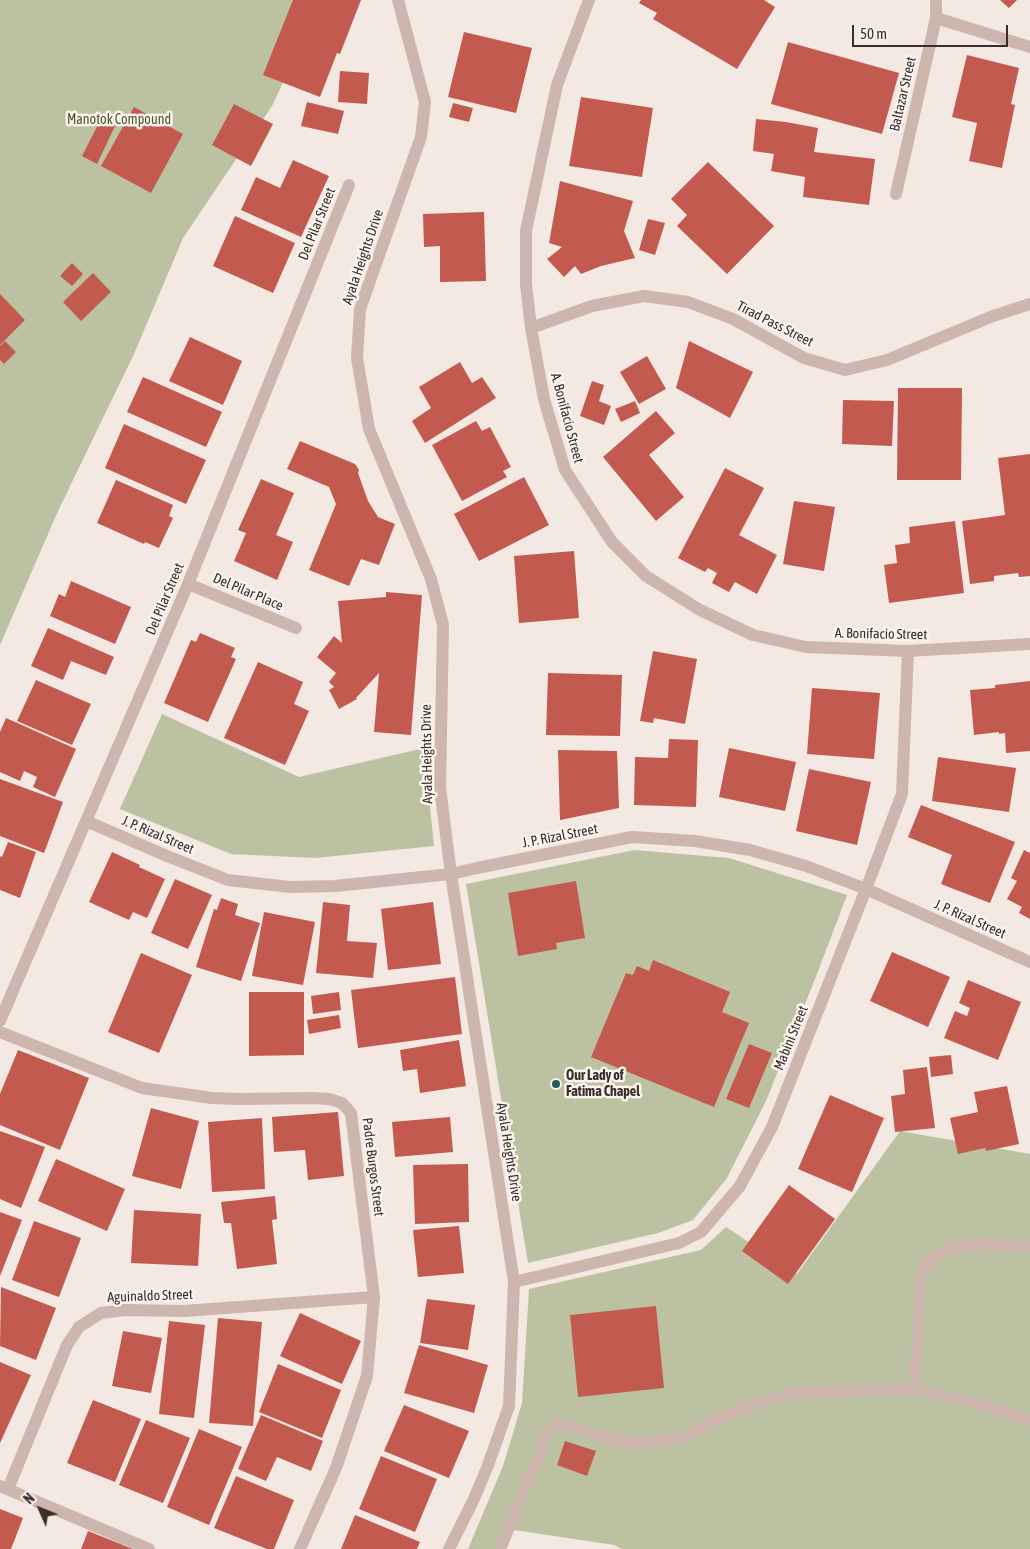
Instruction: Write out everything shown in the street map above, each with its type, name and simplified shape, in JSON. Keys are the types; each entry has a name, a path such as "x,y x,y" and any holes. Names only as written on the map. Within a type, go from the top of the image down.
{"street":[{"name":"Ayala Heights Drive","path":"398,0 425,102 423,120 421,137 360,309 357,358 369,429 431,579 443,625 440,788 451,874 514,1282 509,1406 480,1484 449,1549"},
{"name":"A. Bonifacio Street","path":"589,0 557,85 526,231 526,284 531,328 544,399 565,470 612,542 646,576 700,610 753,635 806,646 908,651 1030,644"},
{"name":"Baltazar Street","path":"896,194 936,18 936,0"},
{"path":"936,18 1030,47"},
{"name":"Del Pilar Street","path":"0,1021 188,584 349,185"},
{"name":"Tirad Pass Street","path":"531,328 592,306 644,296 688,302 734,319 804,358 845,370 887,360 993,316 1030,304"},
{"name":"Del Pilar Place","path":"188,584 296,628"},
{"name":"Mabini Street","path":"514,1282 679,1243 701,1232 740,1186 772,1127 902,794 908,651"},
{"name":"J. P. Rizal Street","path":"86,821 228,880 290,887 326,887 451,874 632,837 695,841 750,850 806,866 866,889 1030,962"},
{"name":"Padre Burgos Street","path":"0,1032 142,1088 212,1098 241,1100 329,1099 342,1103 352,1113 374,1297 367,1376 336,1468 300,1549"},
{"path":"915,1389 920,1278 929,1262 947,1249 972,1244 1030,1246"},
{"name":"Aguinaldo Street","path":"4,1488 67,1345 79,1327 102,1313 125,1310 184,1311 374,1297"},
{"path":"500,1549 548,1433 553,1427 561,1424 628,1444 681,1439 704,1425 736,1411 790,1393 915,1389 976,1403 1030,1420"},
{"path":"4,1488 149,1549"}],"green space":[{"name":"Manotok Compound","path":"0,0 322,0 272,106 183,238 134,354 58,511 0,645"},
{"path":"162,714 299,777 424,748 434,846 315,858 231,854 120,809"},
{"path":"634,850 729,858 847,895 766,1101 727,1178 693,1220 658,1233 528,1263 466,884"},
{"path":"900,1131 1030,1154 1030,1549 622,1549 614,1545 514,1530 506,1549 468,1549 503,1466 522,1403 529,1289 701,1250 726,1227 797,1274"}],"building":[{"path":"293,0 361,0 340,54 337,53 320,97 263,75"},
{"path":"641,0 764,0 775,7 737,69 653,19 657,13 639,3"},
{"path":"1000,0 1017,0 1009,8"},
{"path":"464,32 532,48 516,113 448,97"},
{"path":"788,42 899,73 882,134 771,104"},
{"path":"967,55 1019,68 1011,104 1015,105 1002,168 969,161 977,123 952,117"},
{"path":"340,71 369,73 367,104 338,102"},
{"path":"581,97 653,108 642,177 569,166"},
{"path":"307,102 344,111 338,134 301,126"},
{"path":"453,103 473,108 469,122 449,117"},
{"path":"234,104 273,124 251,166 212,145"},
{"path":"134,107 183,134 151,193 101,166"},
{"path":"103,115 117,122 97,164 82,156"},
{"path":"756,119 818,128 814,152 875,159 869,205 803,197 805,177 771,171 774,154 753,151"},
{"path":"293,160 329,176 301,237 241,210 256,177 280,188"},
{"path":"708,162 774,226 727,274 677,226 687,215 671,199"},
{"path":"560,181 633,201 624,231 635,258 601,266 581,274 575,266 564,277 547,259 562,247 549,243"},
{"path":"484,212 486,281 440,282 440,246 424,247 423,214"},
{"path":"235,216 295,243 273,293 213,266"},
{"path":"648,219 665,223 655,255 639,250"},
{"path":"72,263 83,274 72,286 60,276"},
{"path":"93,273 111,292 81,321 63,302"},
{"path":"0,294 25,320 0,345"},
{"path":"190,337 242,361 223,405 169,381"},
{"path":"5,341 16,352 4,364 0,360 0,346"},
{"path":"689,341 753,372 730,418 676,388"},
{"path":"647,356 666,389 639,404 620,372"},
{"path":"460,362 472,383 482,377 496,398 425,443 412,421 431,408 419,387"},
{"path":"143,377 222,412 206,447 127,412"},
{"path":"592,381 604,385 599,401 611,406 604,425 580,416"},
{"path":"898,388 962,388 961,480 897,480"},
{"path":"843,400 894,401 892,446 842,444"},
{"path":"635,401 640,413 621,422 615,409"},
{"path":"656,411 675,433 649,455 684,497 656,521 603,457"},
{"path":"476,421 482,431 490,427 511,467 503,471 507,477 462,501 432,445"},
{"path":"124,424 206,460 186,504 105,468"},
{"path":"300,441 355,464 359,470 358,473 368,501 378,517 395,524 379,565 361,559 349,586 309,570 336,504 329,487 287,469"},
{"path":"1030,454 1030,576 1019,577 1018,573 994,576 994,581 970,584 962,521 1005,515 998,458"},
{"path":"725,468 764,488 739,535 777,555 757,594 735,582 729,592 712,583 717,573 708,568 705,572 678,558"},
{"path":"524,477 549,525 479,561 454,514"},
{"path":"261,479 294,493 276,535 293,542 277,580 234,561 246,533 238,530"},
{"path":"116,480 173,505 169,516 173,518 159,548 145,542 144,544 97,523"},
{"path":"794,501 835,507 824,571 783,564"},
{"path":"955,521 964,593 889,603 884,565 897,563 895,545 910,543 909,527"},
{"path":"574,551 579,618 519,623 514,556"},
{"path":"71,581 131,607 115,644 50,616 59,594 65,597"},
{"path":"386,592 422,595 411,735 374,732 379,673 357,699 339,709 329,690 334,687 329,682 336,673 317,657 334,636 342,643 338,601 386,597"},
{"path":"48,628 114,657 106,675 71,661 63,680 31,666"},
{"path":"200,633 235,648 231,657 236,659 208,722 164,703 191,640 196,642"},
{"path":"653,651 697,659 685,724 654,718 653,723 640,721"},
{"path":"258,662 303,682 294,704 309,711 285,765 224,738"},
{"path":"548,673 622,675 620,736 546,735"},
{"path":"36,680 91,704 72,745 17,721"},
{"path":"1030,681 1030,751 1006,753 1005,733 974,735 970,690 995,688 995,685"},
{"path":"812,688 880,693 874,759 807,754"},
{"path":"6,718 76,749 55,797 33,787 37,777 24,771 20,781 0,772 0,732"},
{"path":"669,739 698,740 696,807 634,805 635,757 668,758"},
{"path":"729,748 796,762 785,811 719,797"},
{"path":"558,750 617,751 619,808 560,820"},
{"path":"938,757 1016,768 1009,812 932,801"},
{"path":"809,769 871,782 857,845 796,831"},
{"path":"0,779 63,802 44,853 0,836"},
{"path":"921,805 1015,842 990,903 941,884 952,855 908,837"},
{"path":"8,842 36,852 20,898 0,890 0,856 2,857"},
{"path":"1024,850 1030,853 1030,919 1019,913 1022,907 1007,899 1017,881 1011,878"},
{"path":"112,852 165,879 147,918 133,912 129,920 89,902"},
{"path":"175,879 212,895 188,949 151,933"},
{"path":"576,881 585,938 556,943 557,949 518,956 508,893"},
{"path":"221,898 238,904 235,915 260,923 241,981 196,967 214,909 217,910"},
{"path":"323,902 350,905 347,941 377,943 373,978 316,973"},
{"path":"433,902 441,964 388,970 381,909"},
{"path":"264,912 315,922 303,985 252,976"},
{"path":"892,952 950,977 928,1027 870,1001"},
{"path":"141,953 192,975 159,1053 108,1032"},
{"path":"653,960 730,992 722,1012 749,1023 714,1107 591,1057 626,973 633,975 637,966 649,971"},
{"path":"455,977 462,1034 358,1048 351,990"},
{"path":"968,980 1021,1002 998,1060 944,1038 955,1011 967,1016 970,1008 959,1003"},
{"path":"249,992 304,992 304,1055 249,1056"},
{"path":"339,992 341,1010 313,1014 311,996"},
{"path":"339,1015 341,1028 309,1034 307,1020"},
{"path":"459,1040 466,1086 420,1093 417,1069 403,1071 400,1050"},
{"path":"749,1044 772,1053 749,1108 726,1099"},
{"path":"18,1050 89,1078 60,1150 0,1125 0,1094"},
{"path":"951,1055 953,1074 931,1077 929,1057"},
{"path":"927,1067 935,1128 895,1132 891,1096 905,1094 903,1070"},
{"path":"1007,1086 1019,1144 986,1151 985,1148 958,1154 950,1118 978,1112 974,1092"},
{"path":"830,1095 884,1118 852,1192 798,1169"},
{"path":"151,1108 199,1121 181,1189 132,1176"},
{"path":"338,1112 344,1176 308,1180 305,1150 274,1152 272,1117"},
{"path":"450,1117 453,1152 395,1157 392,1122"},
{"path":"262,1118 265,1189 212,1192 208,1122"},
{"path":"0,1131 45,1147 21,1208 0,1199"},
{"path":"56,1159 125,1189 107,1231 38,1201"},
{"path":"468,1164 469,1222 415,1224 413,1165"},
{"path":"789,1185 835,1219 788,1284 742,1251"},
{"path":"275,1196 277,1219 272,1220 277,1264 237,1269 231,1223 224,1223 221,1202"},
{"path":"134,1210 201,1214 198,1266 131,1263"},
{"path":"0,1212 22,1220 0,1276"},
{"path":"34,1221 81,1238 59,1297 12,1280"},
{"path":"459,1226 464,1273 418,1277 413,1230"},
{"path":"1,1287 56,1308 36,1360 0,1346"},
{"path":"427,1299 475,1305 468,1350 420,1343"},
{"path":"656,1306 664,1388 578,1397 570,1315"},
{"path":"300,1313 361,1341 342,1384 280,1356"},
{"path":"218,1318 262,1322 253,1426 209,1423"},
{"path":"169,1321 205,1325 194,1418 159,1414"},
{"path":"123,1331 162,1338 151,1393 112,1386"},
{"path":"419,1345 488,1365 474,1413 404,1393"},
{"path":"0,1362 31,1375 0,1443"},
{"path":"278,1364 341,1390 322,1438 259,1412"},
{"path":"93,1400 141,1419 115,1482 67,1463"},
{"path":"404,1405 469,1431 449,1478 384,1451"},
{"path":"261,1415 323,1441 311,1471 277,1457 266,1481 238,1469"},
{"path":"146,1420 190,1438 163,1503 119,1485"},
{"path":"199,1429 242,1447 209,1525 167,1507"},
{"path":"565,1441 596,1451 587,1476 557,1465"},
{"path":"381,1456 437,1479 415,1532 359,1509"},
{"path":"236,1476 294,1500 274,1549 267,1549 214,1528"},
{"path":"0,1509 23,1518 11,1549 0,1549"},
{"path":"355,1515 420,1542 417,1549 341,1549"},
{"path":"88,1531 133,1549 81,1549"}],"place":[{"name":"Our Lady of Fatima Chapel","path":"556,1084"}]}
